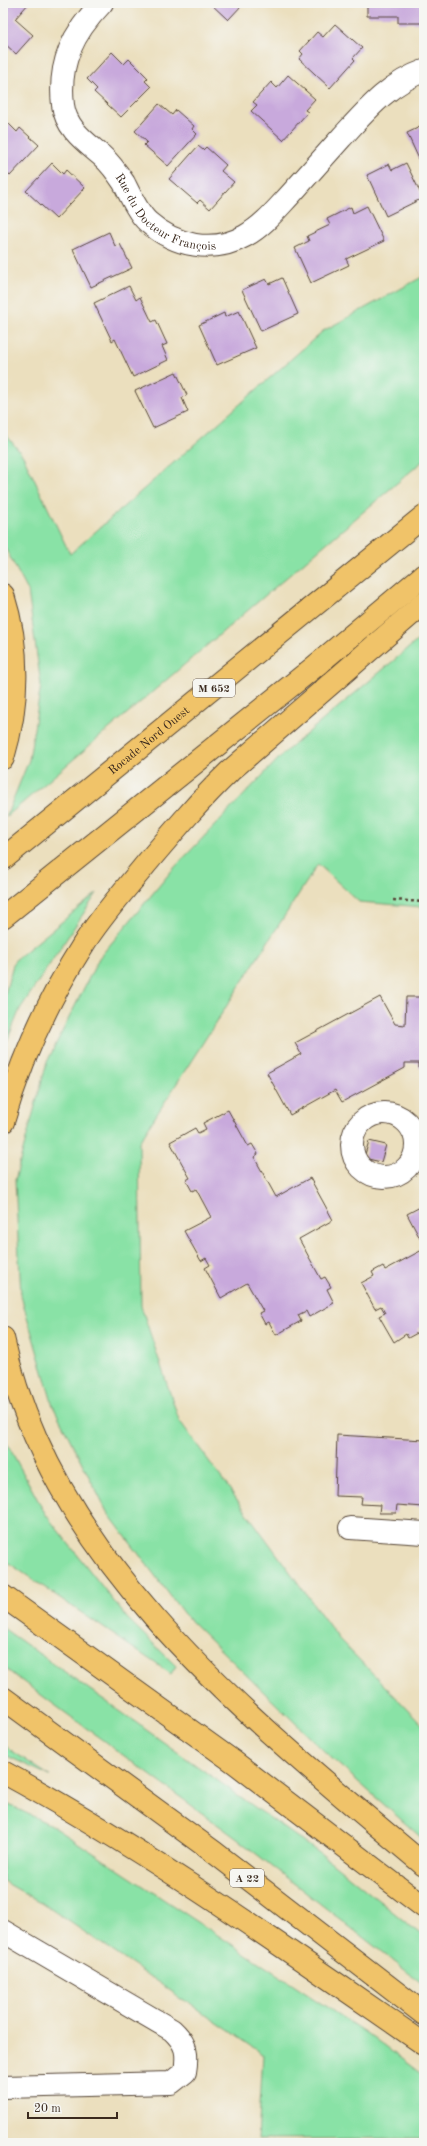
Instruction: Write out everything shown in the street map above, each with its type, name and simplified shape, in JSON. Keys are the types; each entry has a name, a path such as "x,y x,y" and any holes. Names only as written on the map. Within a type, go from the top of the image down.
{"highway":[{"name":"Rocade Nord Ouest","path":"3,859 424,516"},
{"path":"3,917 313,668 424,575"},
{"path":"3,595 9,613 13,637 16,687 11,726 3,758"},
{"path":"3,1122 12,1089 28,1046 56,991 84,944 117,899 182,822 224,777 424,603"},
{"path":"3,1338 20,1398 42,1450 68,1499 98,1547 132,1591 179,1645 268,1732 424,1865"},
{"path":"3,1596 240,1767 424,1907"},
{"name":"A 22","path":"3,1698 215,1853 424,2014"},
{"path":"3,1772 83,1816 142,1853 424,2044"}],"street":[{"name":"Rue du Docteur François","path":"102,3 75,36 66,57 61,82 64,107 75,132 86,144 104,157 119,176 147,222 170,238 193,246 219,245 244,237 268,219 360,117 387,91 412,75 424,72"},
{"path":"350,1528 424,1533"},
{"path":"3,1931 172,2030 183,2040 188,2056 185,2072 172,2083 3,2087"}],"path":[{"path":"393,900 424,902"}],"green space":[{"path":"424,276 424,460 6,817 29,760 41,685 28,591 3,544 3,431 23,456 70,554 323,331"},
{"path":"424,635 424,907 359,902 318,864 139,1142 141,1306 179,1420 339,1639 424,1726 424,1840 328,1755 184,1614 107,1512 53,1406 21,1296 15,1180 47,1062 99,958 174,868 285,752"},
{"path":"97,893 20,1009 3,1051 3,1001 14,961"},
{"path":"3,1436 46,1515 127,1618 176,1666 171,1674 3,1559"},
{"path":"3,1628 325,1857 424,1937 424,1985 236,1838 3,1667"},
{"path":"3,1745 50,1776 3,1754"},
{"path":"3,1802 51,1825 375,2039 424,2076 424,2138 258,2139 263,2054 42,1903 3,1881"}],"building":[{"path":"3,3 29,3 15,19 33,35 16,54 3,42"},
{"path":"210,3 244,3 228,20"},
{"path":"367,3 423,3 423,23 398,23 398,16 367,16"},
{"path":"335,24 362,48 353,58 355,60 330,88 299,59 303,54 300,51 317,32 323,37"},
{"path":"112,52 124,64 129,59 148,78 145,81 151,87 121,117 94,92 97,89 87,79"},
{"path":"288,75 315,99 305,110 308,112 283,140 251,111 257,105 253,102 271,82 277,88"},
{"path":"159,104 172,115 176,110 194,126 192,129 197,134 168,166 144,145 147,142 135,131"},
{"path":"5,120 17,132 20,128 39,145 10,176 3,169 3,122"},
{"path":"424,125 424,170 407,133"},
{"path":"198,146 203,150 206,147 226,165 221,171 234,182 210,209 200,200 197,203 169,179"},
{"path":"52,163 63,174 66,170 85,188 56,219 26,191"},
{"path":"406,163 423,198 386,216 367,175 389,164 392,170"},
{"path":"367,206 384,241 346,259 349,265 311,283 295,248 309,241 307,236 330,225 327,219 351,207 353,213"},
{"path":"109,232 115,246 120,244 132,268 91,287 73,249"},
{"path":"282,278 298,314 261,331 242,290 266,279 269,284"},
{"path":"129,286 136,300 140,297 152,322 156,320 167,344 162,346 168,360 133,377 115,339 112,341 94,303"},
{"path":"239,311 256,348 217,365 199,325 224,313 225,317"},
{"path":"176,372 187,395 182,398 188,412 153,428 135,391"},
{"path":"421,993 424,993 424,1068 419,1068 419,1063 405,1063 405,1068 342,1102 335,1090 290,1115 267,1073 301,1054 295,1043 380,997 395,1024 405,1025 406,997 421,997"},
{"path":"228,1110 248,1146 252,1144 258,1154 254,1157 276,1197 310,1178 333,1220 299,1239 321,1279 325,1277 331,1287 327,1289 334,1303 309,1317 306,1311 298,1315 301,1321 276,1335 269,1322 265,1324 259,1313 263,1311 247,1283 221,1298 205,1268 210,1265 206,1258 201,1261 184,1231 211,1217 196,1189 192,1191 186,1180 190,1178 170,1142 195,1128 198,1133 206,1129 203,1123"},
{"path":"369,1141 386,1145 381,1162 364,1158"},
{"path":"424,1205 424,1246 407,1214"},
{"path":"424,1249 424,1325 417,1329 419,1332 408,1338 406,1334 394,1342 379,1316 385,1313 381,1306 375,1309 361,1283 374,1276 372,1272 383,1266 385,1270"},
{"path":"337,1435 424,1440 424,1507 397,1505 396,1513 379,1513 380,1505 361,1504 362,1497 335,1496"}]}
